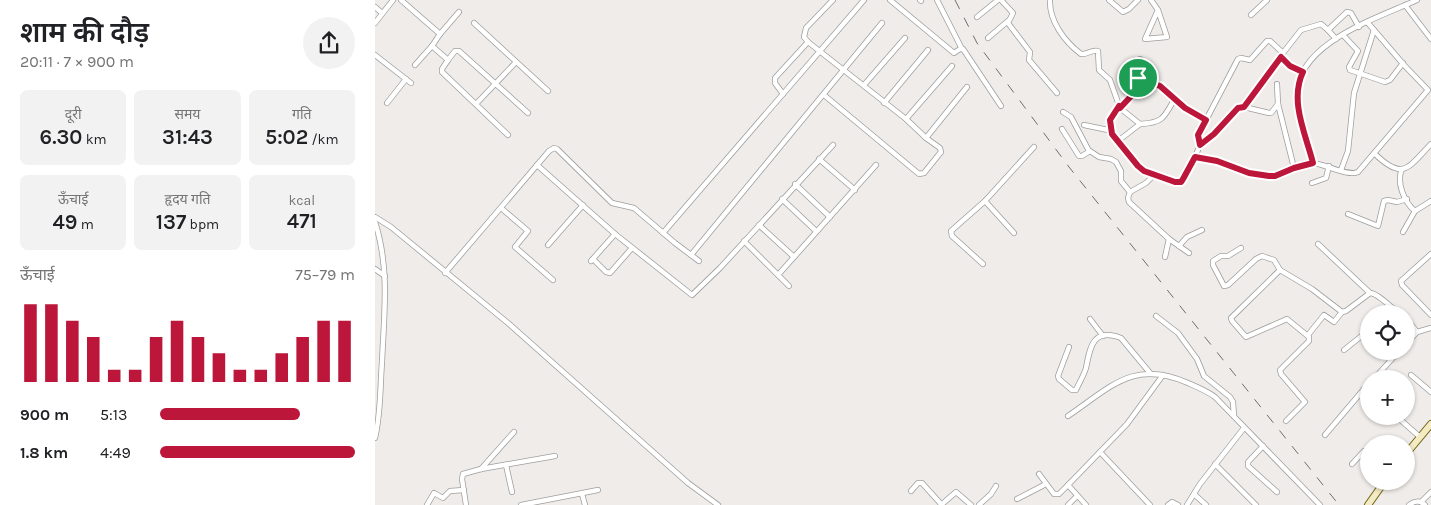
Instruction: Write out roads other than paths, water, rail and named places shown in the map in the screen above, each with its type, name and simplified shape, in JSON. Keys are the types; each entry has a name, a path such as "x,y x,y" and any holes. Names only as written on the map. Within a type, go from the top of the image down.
{"main road":[{"path":"1415,444 1431,424"},
{"path":"1368,505 1379,490"}],"street":[{"path":"375,23 393,0"},
{"path":"401,0 440,34"},
{"path":"824,95 919,174 924,173 941,152 940,148 906,119 819,52 804,37 804,30 833,0"},
{"path":"663,233 864,0"},
{"path":"890,0 954,53 962,49"},
{"path":"937,0 962,49 1001,106"},
{"path":"977,17 999,0 1013,13 1008,21 988,38"},
{"path":"1050,0 1051,11 1063,36 1083,55 1098,51 1099,69 1110,80 1120,107 1140,124"},
{"path":"1109,0 1125,12 1138,0"},
{"path":"1151,0 1159,10 1167,37 1145,39 1159,10"},
{"path":"1251,15 1267,0"},
{"path":"1313,163 1297,96 1303,72 1315,55 1343,35 1417,0"},
{"path":"1405,5 1431,39"},
{"path":"375,8 382,13"},
{"path":"415,65 459,12"},
{"path":"1328,30 1348,12 1351,13 1359,27"},
{"path":"1008,21 1008,24 1030,52 1029,60 1057,93"},
{"path":"1195,157 1217,161 1249,173 1275,176 1313,163 1355,174 1362,169 1430,88 1403,63 1368,22"},
{"path":"474,23 548,90"},
{"path":"691,255 882,23"},
{"path":"1244,107 1301,30 1321,24 1337,39"},
{"path":"1341,170 1348,151 1352,100 1374,30"},
{"path":"1343,35 1358,51 1349,68 1361,74 1385,82 1389,80 1403,63"},
{"path":"864,86 905,38"},
{"path":"1200,145 1198,135 1239,58 1250,60 1265,42 1269,41 1290,66 1303,72"},
{"path":"783,94 775,83 775,78 808,42"},
{"path":"432,46 448,60"},
{"path":"884,103 928,50"},
{"path":"508,135 442,72 442,69 455,51 459,51 528,113"},
{"path":"375,55 411,83"},
{"path":"1112,134 1110,120 1135,92 1139,59"},
{"path":"476,104 516,62"},
{"path":"906,119 952,66"},
{"path":"1138,78 1160,86 1185,108 1206,120"},
{"path":"387,103 406,79"},
{"path":"1277,84 1278,104 1294,168"},
{"path":"926,138 967,86"},
{"path":"1118,141 1140,124 1161,120 1175,98"},
{"path":"1085,125 1104,128 1112,134 1141,168 1154,175 1175,182 1181,182 1200,145 1214,134 1238,108 1244,107 1271,113 1278,104"},
{"path":"1063,112 1071,117 1089,151 1099,157 1116,162 1121,171 1121,181 1130,192"},
{"path":"1062,129 1079,156 1089,151"},
{"path":"537,165 631,248 692,295 720,268 833,144"},
{"path":"1375,154 1387,165 1402,169 1411,165 1431,144"},
{"path":"983,264 951,232 985,201 1034,147"},
{"path":"445,273 551,148 557,149 612,202 631,206 699,261"},
{"path":"819,160 855,190"},
{"path":"778,275 876,165"},
{"path":"1311,183 1325,178 1329,166"},
{"path":"1402,169 1399,175 1399,182 1407,200 1415,211"},
{"path":"1154,175 1146,183 1130,192 1129,202 1169,239 1189,253"},
{"path":"795,184 830,216"},
{"path":"782,199 816,231"},
{"path":"1348,214 1378,226 1384,201 1397,202 1407,200"},
{"path":"985,201 1014,233"},
{"path":"1403,232 1415,211 1431,201"},
{"path":"548,245 583,205"},
{"path":"501,208 528,231 515,246 553,280"},
{"path":"375,217 391,227 508,323 688,483 718,505"},
{"path":"375,222 381,242 385,276 380,391 375,438"},
{"path":"759,225 794,257"},
{"path":"1179,246 1187,237 1202,230"},
{"path":"615,234 592,260 606,272 611,273 631,248"},
{"path":"1165,257 1169,239"},
{"path":"744,241 789,286"},
{"path":"1318,244 1370,293 1377,294 1388,305"},
{"path":"1241,248 1228,256 1221,256 1213,263 1222,285 1228,285 1259,257 1266,256 1274,260 1280,270 1312,289 1342,312"},
{"path":"1431,254 1401,281 1402,285 1431,315"},
{"path":"375,269 385,276"},
{"path":"1280,270 1231,320 1245,337 1287,319 1308,336"},
{"path":"1286,421 1305,402 1281,374 1280,370 1309,341 1308,336 1324,315 1334,322 1342,312 1370,293"},
{"path":"1156,316 1178,333 1197,359 1204,376 1230,397 1233,402 1234,417"},
{"path":"1090,319 1103,336"},
{"path":"1415,329 1417,332 1431,328"},
{"path":"1069,347 1058,376 1059,379 1074,391 1077,389 1084,372 1091,346 1103,336 1121,338 1150,373"},
{"path":"1344,350 1360,337"},
{"path":"1382,370 1391,360"},
{"path":"1068,416 1124,379 1137,374 1150,373 1183,381 1211,394 1320,505"},
{"path":"1039,474 1054,494 1057,495 1068,486 1136,414 1163,375"},
{"path":"1415,378 1431,392"},
{"path":"375,388 380,391"},
{"path":"1325,436 1360,394"},
{"path":"1407,425 1421,437"},
{"path":"1187,505 1215,464 1244,428"},
{"path":"481,469 514,432"},
{"path":"1263,446 1248,462 1248,466 1277,492"},
{"path":"1100,452 1150,505"},
{"path":"1352,464 1360,455"},
{"path":"466,505 463,474 555,456"},
{"path":"1215,464 1256,505"},
{"path":"506,465 512,492"},
{"path":"911,491 919,483 922,483 941,505 956,492 971,505"},
{"path":"1017,499 1046,484"},
{"path":"979,505 991,494 996,486"},
{"path":"1068,486 1086,505"},
{"path":"427,505 434,493 445,497 450,491 464,490"},
{"path":"521,505 543,503 598,490"},
{"path":"1409,505 1413,502 1423,503 1431,492"},
{"path":"582,494 585,505"},
{"path":"1194,494 1206,505"},
{"path":"1068,505 1077,496"},
{"path":"1168,505 1172,502 1178,505"}],"railway":[{"path":"955,0 977,43 1069,167 1339,505"}]}
